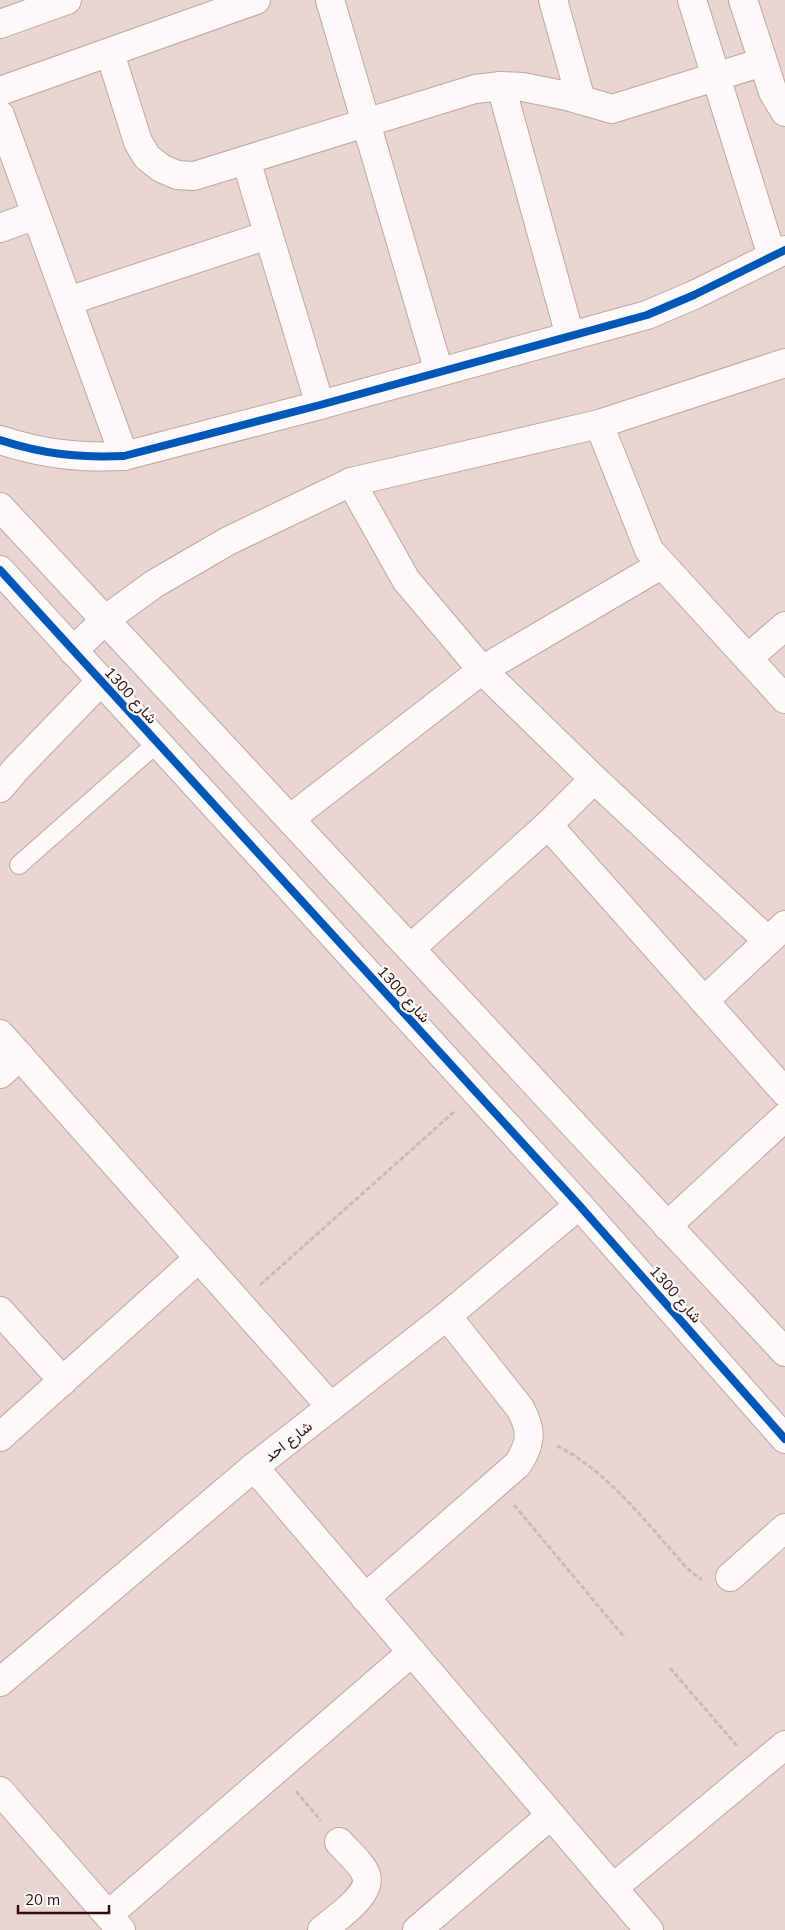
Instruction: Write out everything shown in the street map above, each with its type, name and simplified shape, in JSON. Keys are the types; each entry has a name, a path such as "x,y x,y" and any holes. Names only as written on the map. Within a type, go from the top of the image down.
{"street":[{"path":"0,24 67,0"},
{"path":"0,91 256,0"},
{"path":"330,0 439,372"},
{"path":"553,0 581,100"},
{"path":"0,440 29,449 60,455 92,458 124,456 320,405 647,315 694,295 779,253 716,77 692,0"},
{"path":"743,0 772,92 785,112"},
{"path":"110,53 138,142 147,157 161,168 176,175 194,176 475,89 501,86 523,87 612,109 763,62"},
{"path":"501,86 570,336"},
{"path":"0,115 124,456"},
{"path":"246,160 320,405"},
{"path":"0,228 36,214"},
{"path":"68,301 268,235"},
{"path":"73,651 106,619 154,584 228,541 351,482 599,424 785,363"},
{"path":"599,424 649,550 785,699"},
{"path":"351,482 406,580 482,670 594,779 776,933 704,1001"},
{"path":"0,506 667,1226 779,1334"},
{"path":"291,818 482,670 661,565"},
{"name":"شارع 1300","path":"0,570 100,682 579,1205 785,1439"},
{"path":"748,658 785,626"},
{"path":"0,788 100,682"},
{"path":"411,948 548,825 594,779"},
{"path":"548,825 785,1092"},
{"path":"0,1034 10,1065 200,1258 331,1407"},
{"path":"667,1226 785,1117"},
{"name":"شارع احد","path":"4,1670 254,1467 447,1316 579,1205"},
{"path":"0,1437 200,1258"},
{"path":"0,1310 63,1381"},
{"path":"365,1598 518,1464 526,1451 529,1436 527,1421 520,1408 447,1316"},
{"path":"254,1467 649,1930"},
{"path":"730,1577 785,1528"},
{"path":"0,1792 114,1922 277,1769 412,1652"},
{"path":"613,1888 785,1745"},
{"path":"417,1930 551,1815"},
{"path":"322,1930 360,1897 366,1890 368,1882 366,1873 339,1842"}],"lane":[{"path":"18,865 157,743"}],"path":[{"path":"239,1303 476,1092"},
{"path":"529,1436 558,1447 585,1463 609,1483 698,1578 714,1581 730,1577"},
{"path":"496,1483 626,1638"},
{"path":"670,1668 756,1769"},
{"path":"277,1769 339,1842"}],"cycle path":[{"path":"0,440 31,449 61,454 124,456 320,405 647,315 694,295 785,250"},
{"path":"0,570 579,1205 785,1439"}]}
